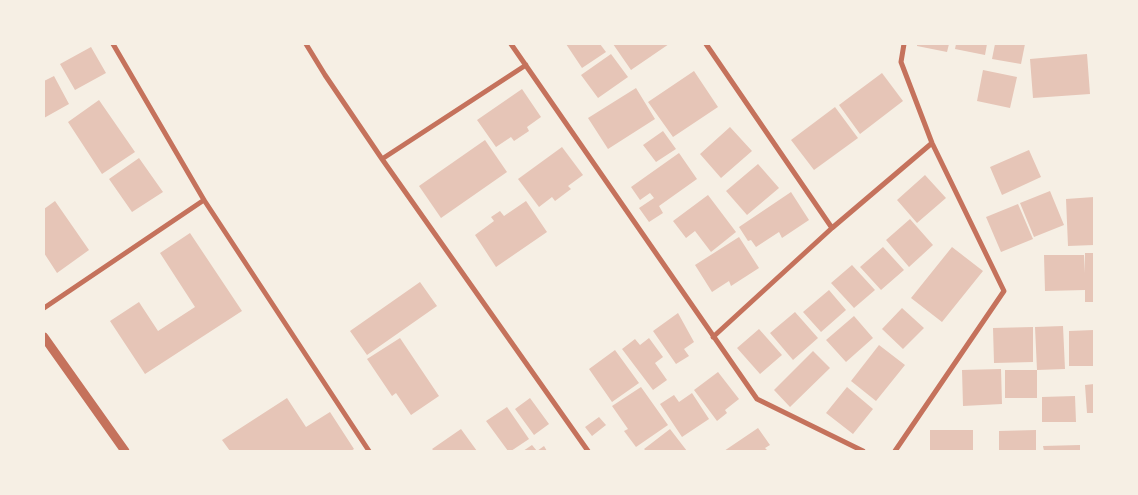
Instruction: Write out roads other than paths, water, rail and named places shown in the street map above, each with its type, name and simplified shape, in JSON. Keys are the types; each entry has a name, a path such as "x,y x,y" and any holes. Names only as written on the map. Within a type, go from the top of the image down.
{"street":[{"path":"113,44 204,200 369,451"},
{"path":"306,44 382,158 588,451"},
{"path":"511,44 756,399 863,451"},
{"path":"706,44 832,228"},
{"path":"894,451 1004,291 932,143 901,62 904,44"},
{"path":"382,158 526,65"},
{"path":"713,337 832,228 932,143"},
{"path":"44,308 204,200"},
{"path":"44,337 125,451"}]}
